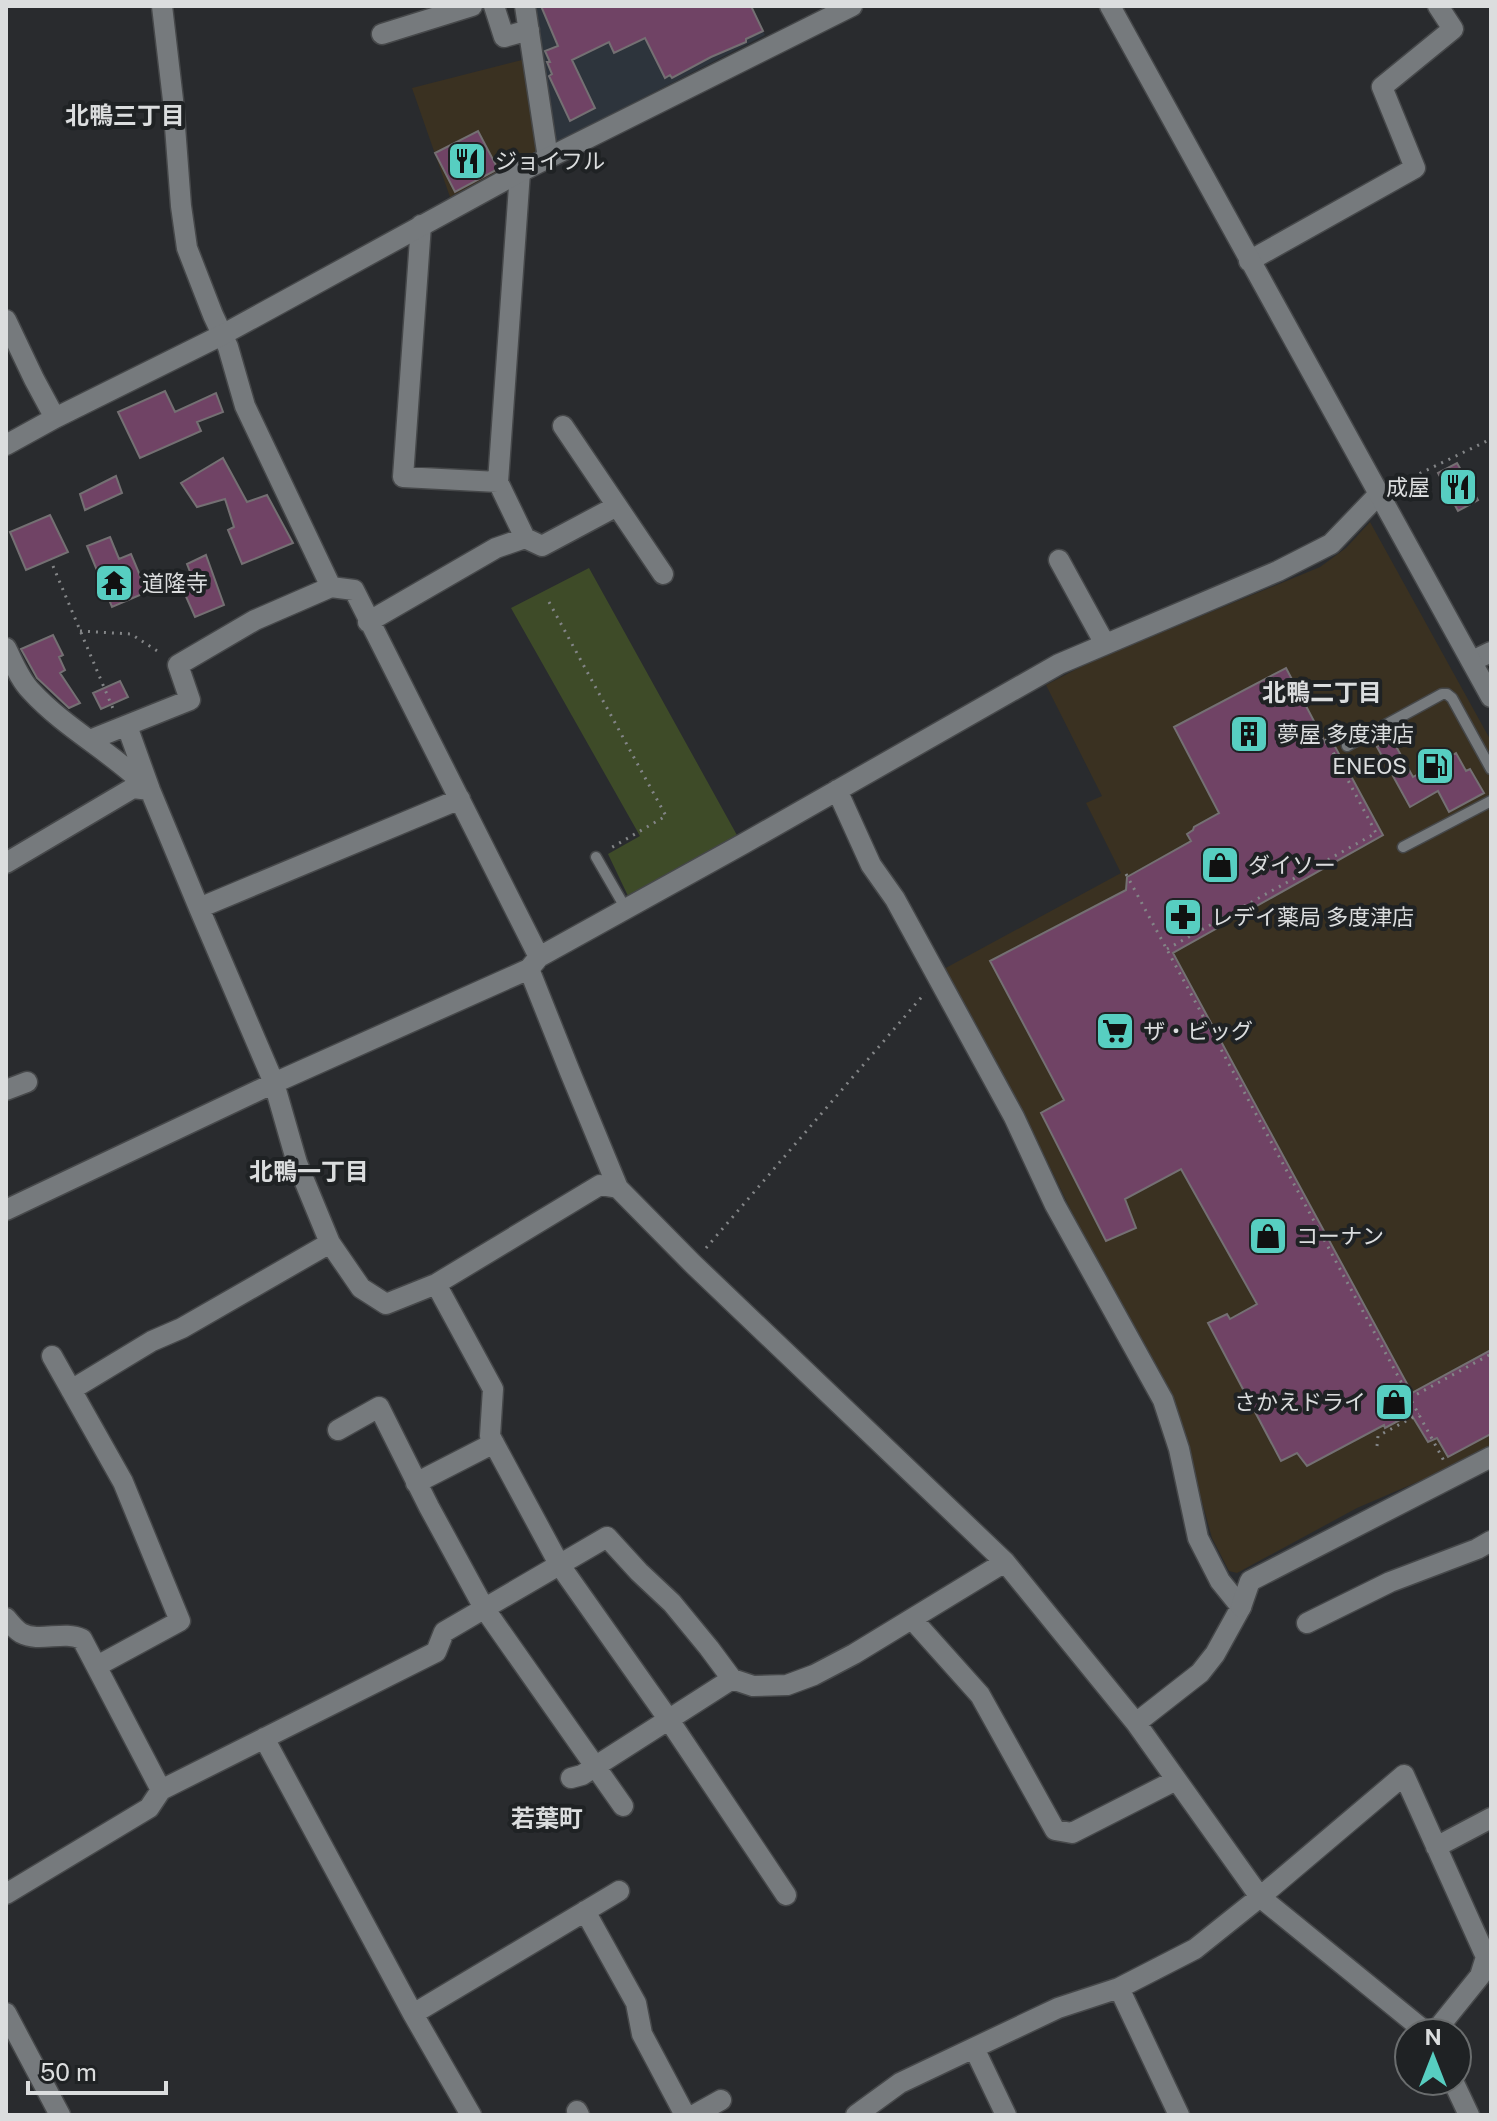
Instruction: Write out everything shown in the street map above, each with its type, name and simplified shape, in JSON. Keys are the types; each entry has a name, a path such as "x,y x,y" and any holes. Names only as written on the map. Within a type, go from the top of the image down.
{"street":[{"path":"162,6 187,248 228,347 245,406 331,587"},
{"path":"382,34 472,6"},
{"path":"494,6 504,37 529,30"},
{"path":"525,6 548,158"},
{"path":"6,445 222,335 520,172 852,6"},
{"path":"1110,6 1491,697"},
{"path":"1249,261 1415,168 1382,87 1453,29 1438,6"},
{"path":"520,172 498,482 525,538 542,546 617,506"},
{"path":"421,225 403,477 498,482"},
{"path":"6,320 55,418"},
{"path":"563,426 663,574"},
{"path":"6,1210 534,963 1059,664 1278,571 1331,544 1380,493"},
{"path":"368,622 496,548 525,538"},
{"path":"1059,560 1105,644"},
{"path":"90,740 190,700 178,665 255,620 331,587 354,590 460,799 534,963 570,1072 618,1188 693,1264 1005,1562 1136,1723 1260,1897 1407,2017"},
{"path":"6,648 28,689 71,728 150,790"},
{"path":"1472,661 1491,652"},
{"path":"127,726 150,790 274,1083 297,1163 330,1243 361,1288 386,1304 436,1284 600,1185 618,1188"},
{"path":"6,863 133,788 150,790"},
{"path":"837,790 871,865 895,899 1014,1117 1055,1205 1163,1400 1179,1449 1198,1538 1220,1581 1241,1607"},
{"path":"199,908 460,799"},
{"path":"6,1090 27,1082"},
{"path":"71,1390 152,1341 182,1328 330,1243"},
{"path":"436,1284 493,1389 490,1436 559,1564 669,1720 786,1895"},
{"path":"52,1356 123,1482 180,1621 97,1666"},
{"path":"338,1430 379,1407 484,1608 623,1806"},
{"path":"416,1483 494,1443"},
{"path":"1136,1723 1200,1673 1215,1654 1241,1607 1250,1581 1491,1457"},
{"path":"6,1894 149,1808 161,1790 436,1652 444,1632 607,1537 672,1603 732,1679 753,1686 787,1685 814,1675 1005,1562"},
{"path":"1307,1623 1390,1582 1491,1541"},
{"path":"6,1618 20,1632 37,1637 73,1635 82,1639 161,1790"},
{"path":"912,1619 980,1695 1055,1830 1072,1833 1176,1780"},
{"path":"571,1778 582,1775 732,1679"},
{"path":"264,1738 471,2115"},
{"path":"856,2115 900,2083 1058,2008 1119,1988 1195,1949 1404,1775 1486,1957 1480,1976 1447,2017"},
{"path":"1436,1847 1491,1818"},
{"path":"413,2014 619,1891"},
{"path":"585,1911 636,2003 642,2034 685,2115"},
{"path":"1119,1988 1179,2115"},
{"path":"6,2013 55,2113"},
{"path":"974,2048 1006,2115"},
{"path":"694,2115 721,2100"}],"lane":[{"path":"1347,746 1447,694 1491,769"},
{"path":"1403,847 1491,801"},
{"path":"596,857 626,909"}],"path":[{"path":"1380,493 1491,439"},
{"path":"53,566 114,710 127,726"},
{"path":"549,602 666,816 596,857"},
{"path":"80,631 131,634 178,665"},
{"path":"1167,949 1376,833 1325,737"},
{"path":"1126,874 1452,1476"},
{"path":"693,1264 938,978"},
{"path":"1410,1398 1491,1354"},
{"path":"1377,1446 1378,1436 1419,1414"},
{"path":"1381,1427 1384,1433"}],"shaded area":[{"path":"534,6 751,6 765,35 555,143"},
{"path":"526,59 541,149 450,197 412,88"},
{"path":"1370,522 1491,741 1491,1445 1429,1477 1357,1508 1237,1573 1229,1571 1212,1538 1176,1408 1086,1241 1022,1110 942,970 1121,873 1086,803 1102,796 1046,685 1090,662 1320,567 1346,548"}],"green space":[{"path":"589,568 738,837 629,898 608,854 640,836 511,608"}],"building":[{"path":"541,6 751,6 763,31 672,78 670,75 665,78 645,38 614,53 609,42 572,60 595,108 570,121 549,76 552,74 545,51 558,46"},
{"name":"ジョイフル","path":"478,131 498,169 455,192 435,153"},
{"path":"165,391 175,412 216,393 223,412 197,422 201,431 140,458 118,412"},
{"path":"223,458 247,502 267,495 293,543 242,564 228,530 234,527 225,499 197,507 181,483"},
{"name":"成屋","path":"1457,463 1478,500 1458,511 1438,473"},
{"path":"116,476 122,493 85,510 80,494"},
{"path":"50,515 68,552 26,570 10,532"},
{"path":"110,537 119,559 131,554 147,592 112,607 87,546"},
{"path":"206,555 224,605 195,617 184,592 196,587 187,564"},
{"path":"53,635 63,655 59,657 65,670 60,673 80,703 69,708 37,678 21,649"},
{"path":"1286,668 1326,744 1332,741 1383,835 1173,953 1412,1393 1491,1350 1491,1434 1448,1457 1437,1438 1428,1442 1411,1414 1307,1466 1297,1453 1281,1461 1208,1323 1227,1314 1230,1319 1257,1304 1181,1169 1125,1199 1136,1228 1106,1241 1041,1113 1064,1100 990,961 1126,890 1127,877 1191,841 1187,834 1194,827 1219,813 1174,727"},
{"path":"120,681 128,697 101,709 93,693"},
{"path":"1392,739 1413,777 1456,753 1484,793 1449,812 1438,791 1410,807 1377,747"}],"place":[{"name":"ジョイフル","path":"467,161"},
{"name":"成屋","path":"1458,487"},
{"name":"道隆寺","path":"114,583"},
{"name":"夢屋 多度津店","path":"1249,734"},
{"name":"ENEOS","path":"1435,766"},
{"name":"ダイソー","path":"1220,865"},
{"name":"レデイ薬局 多度津店","path":"1183,917"},
{"name":"ザ・ビッグ","path":"1115,1031"},
{"name":"コーナン","path":"1268,1236"},
{"name":"さかえドライ","path":"1394,1402"}],"district":[{"name":"北鴨三丁目","path":"125,116"},
{"name":"北鴨二丁目","path":"1322,693"},
{"name":"北鴨一丁目","path":"309,1172"},
{"name":"若葉町","path":"547,1819"}]}
